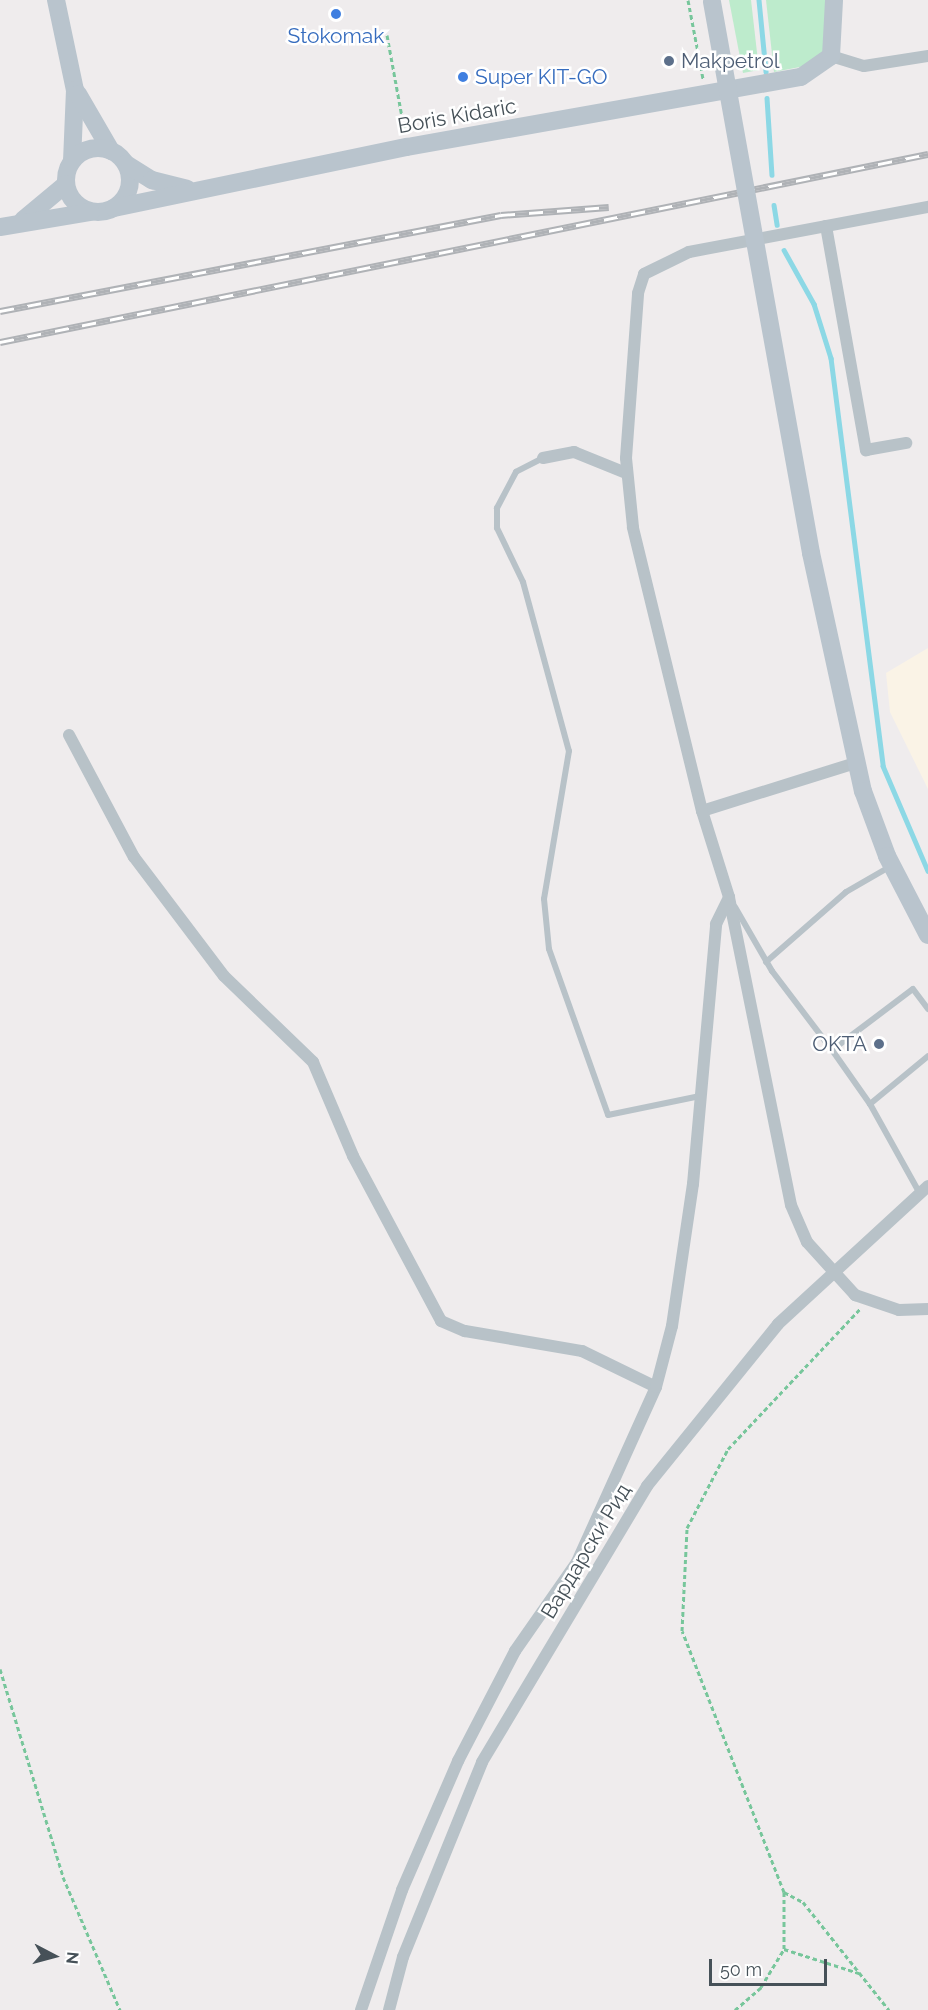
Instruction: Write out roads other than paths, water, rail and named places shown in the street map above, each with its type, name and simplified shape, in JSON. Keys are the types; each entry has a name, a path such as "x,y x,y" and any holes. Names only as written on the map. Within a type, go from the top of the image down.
{"street":[{"path":"23,220 66,184 72,161 75,90 56,0"},
{"path":"834,0 831,56 864,66 928,56"},
{"path":"712,1 811,553 855,763 892,866 928,935"},
{"name":"Boris Kidaric","path":"114,208 407,147 801,77 831,56"},
{"path":"75,90 111,151 126,164 152,180 192,190"},
{"path":"72,161 86,150 111,151"},
{"path":"0,227 23,220 114,208 129,188 126,164"},
{"path":"66,184 74,202 91,212"},
{"path":"928,207 689,252 645,274 638,292 626,474 633,527 702,812 729,897 791,1205 807,1242 855,1295 899,1310 928,1309"},
{"path":"826,226 866,450 906,443"},
{"path":"543,458 574,452 626,474"},
{"path":"69,735 134,857 224,976 313,1062 353,1156 441,1321 465,1331 582,1352 656,1388"},
{"path":"702,812 855,763"},
{"path":"361,2010 402,1890 458,1761 515,1652 577,1562 656,1388 672,1326 704,1095 716,924 729,897"},
{"name":"Вардарски Рид","path":"389,2010 403,1957 482,1762 647,1486 778,1324 923,1189"}],"lane":[{"path":"543,458 516,472 497,508 497,528 523,582 569,750 544,899 549,949 608,1115 704,1095"},
{"path":"766,962 846,892 892,866"},
{"path":"729,897 766,962 870,1104 923,1189"},
{"path":"832,1050 913,989 928,1009"},
{"path":"870,1104 928,1056"}],"waterway":[{"path":"759,0 766,72"},
{"path":"767,98 772,175"},
{"path":"774,205 777,225"},
{"path":"784,250 814,304 831,358 883,766 928,871"}],"railway":[{"path":"0,342 928,154"},
{"path":"0,311 501,215 609,207"}],"place":[{"name":"Stokomak","path":"336,14"},
{"name":"Makpetrol","path":"669,61"},
{"name":"Super KIT-GO","path":"463,77"},
{"name":"OKTA","path":"879,1044"}]}
